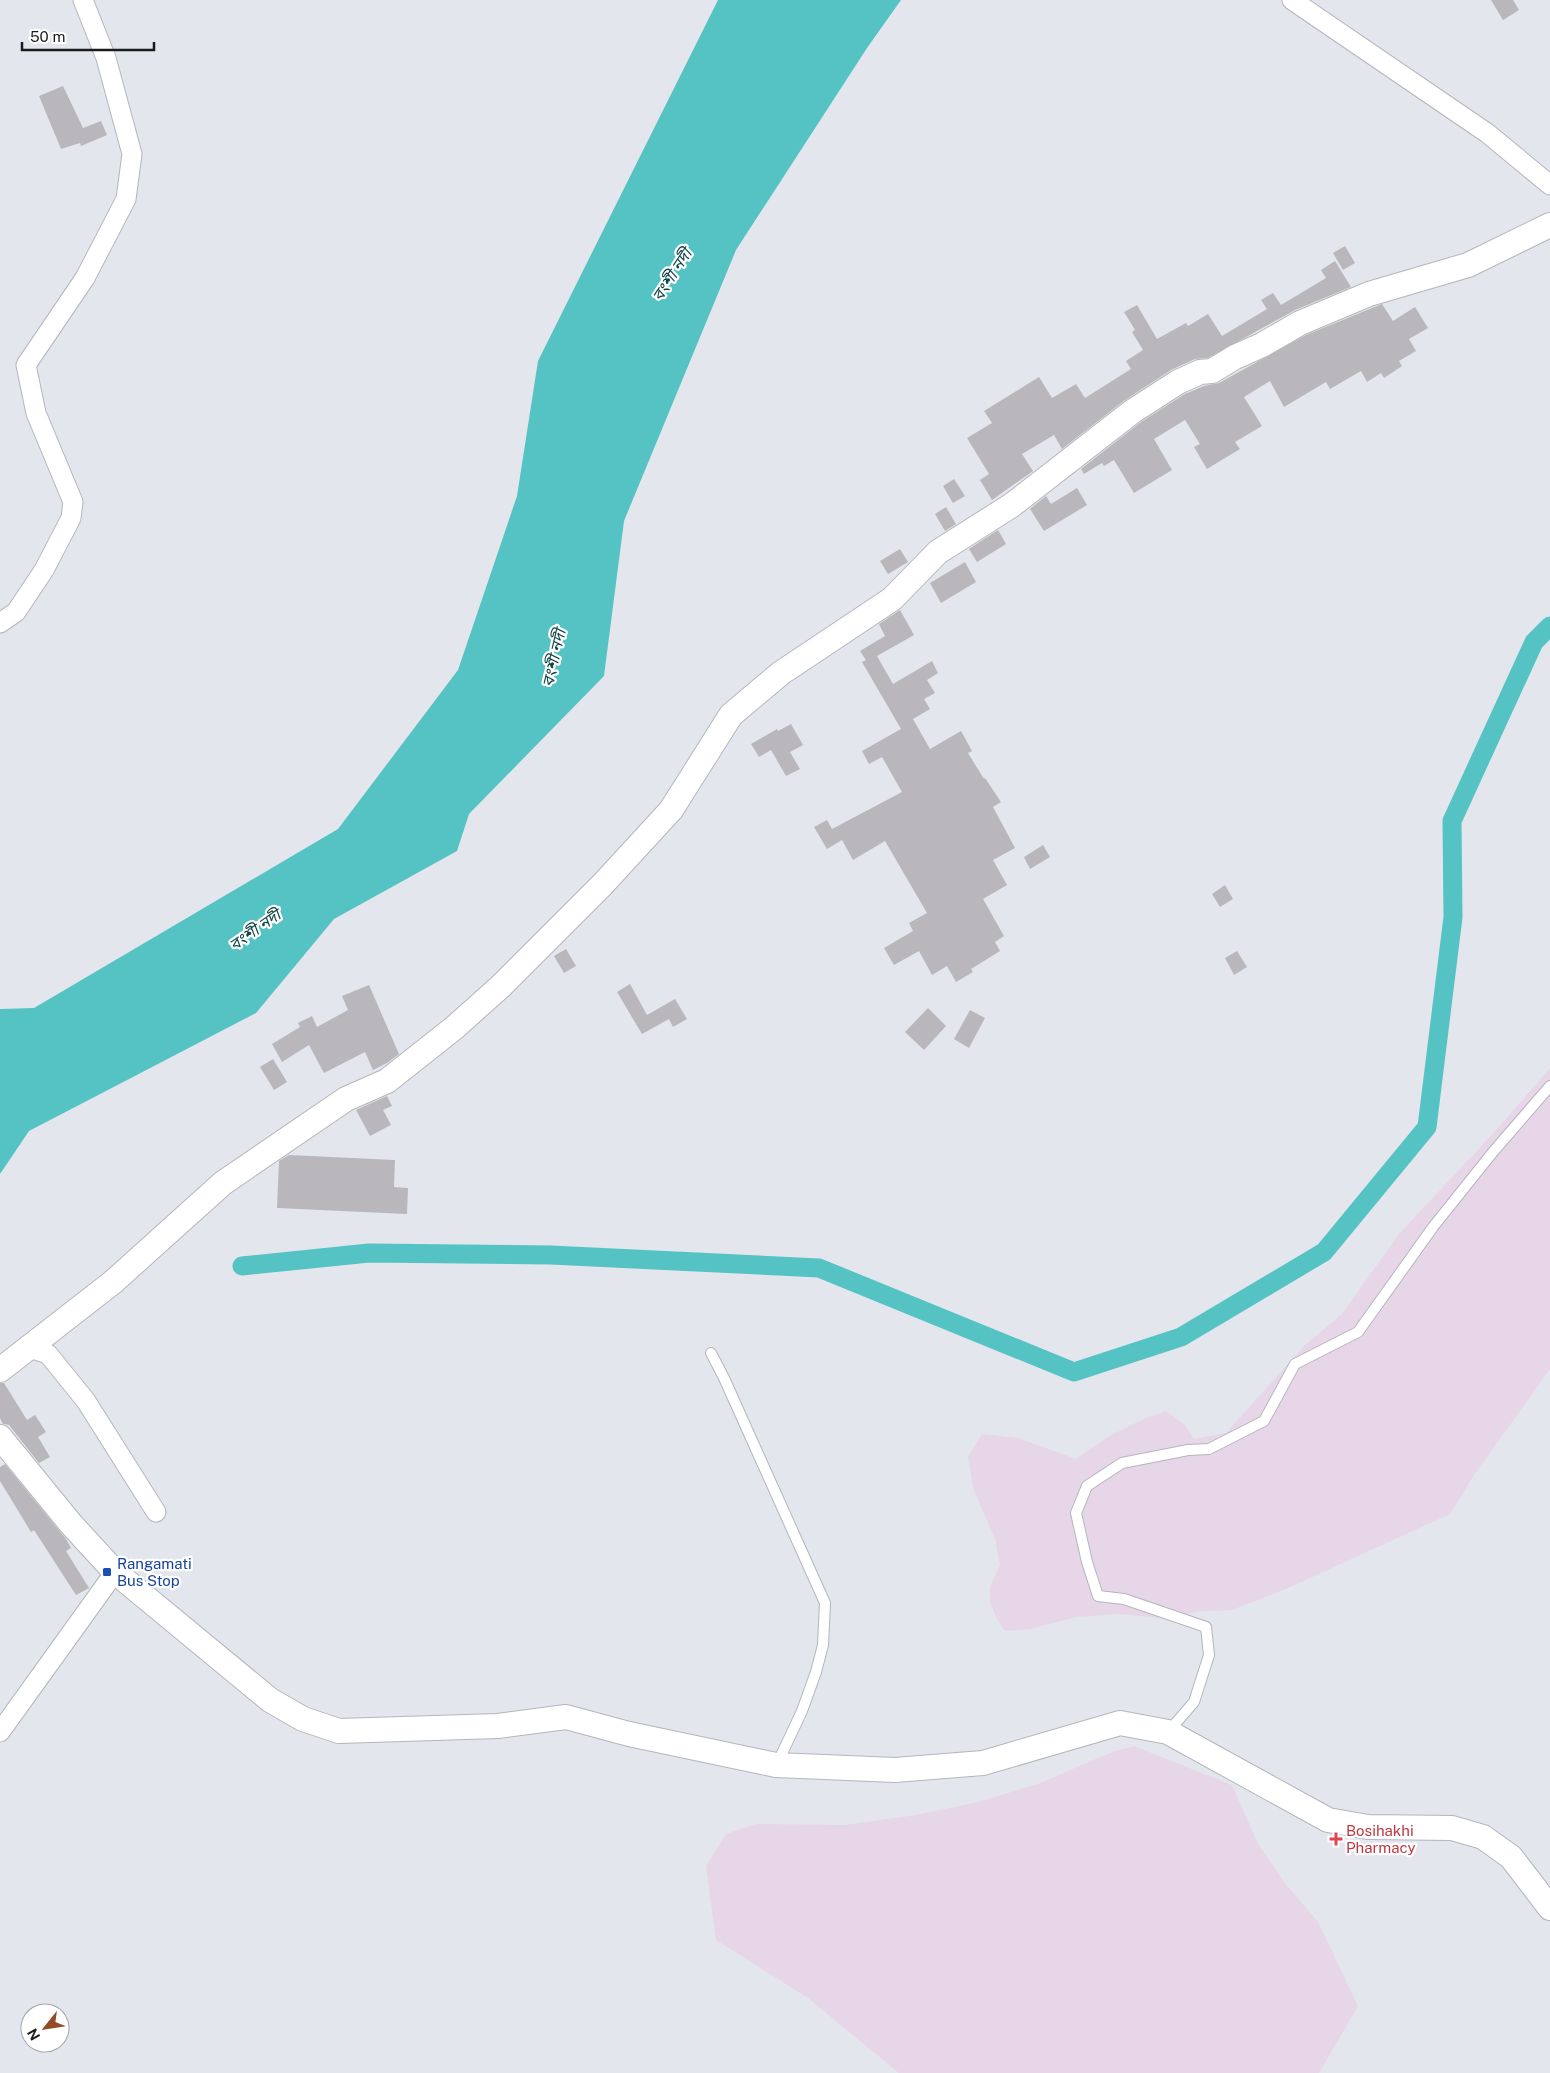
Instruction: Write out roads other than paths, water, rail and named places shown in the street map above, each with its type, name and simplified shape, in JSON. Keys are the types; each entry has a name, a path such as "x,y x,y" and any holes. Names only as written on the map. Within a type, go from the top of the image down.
{"street":[{"path":"0,624 16,612 44,570 71,518 73,502 36,413 26,365 85,278 126,199 132,154 106,58 83,0"},
{"path":"1292,0 1487,133 1550,185"},
{"path":"0,1370 113,1282 223,1183 346,1099 387,1081 454,1028 501,986 589,899 671,810 731,715 781,672 892,599 938,552 1012,505 1133,411 1178,382 1200,372 1212,371 1235,357 1309,320 1369,294 1468,265 1550,224"},
{"path":"29,1348 48,1354 86,1401 156,1512"},
{"path":"0,1437 72,1524 116,1572 270,1700 302,1719 339,1731 498,1726 566,1717 629,1734 776,1765 905,1769 983,1762 1120,1724 1168,1732 1328,1820 1368,1826 1452,1828 1483,1837 1511,1857 1550,1908"},
{"path":"0,1732 116,1572"}],"lane":[{"path":"1168,1732 1194,1702 1209,1655 1206,1627 1124,1599 1098,1596 1087,1562 1076,1514 1087,1486 1122,1463 1188,1450 1209,1449 1264,1422 1295,1364 1358,1332 1433,1227 1493,1152 1550,1086"},
{"path":"711,1353 825,1603 823,1645 816,1672 802,1711 776,1765"}],"water":[{"name":"বংশী নদী","path":"718,0 901,0 867,48 736,250 624,521 604,676 469,814 457,851 334,919 256,1013 29,1131 0,1174 0,1009 34,1008 338,829 458,670 517,496 538,361"}],"waterway":[{"path":"242,1266 369,1253 551,1255 819,1268 1074,1372 1181,1337 1324,1252 1427,1127 1453,917 1452,821 1534,642 1550,626"}],"place":[{"name":"Rangamati Bus Stop","path":"107,1572"},
{"name":"Bosihakhi Pharmacy","path":"1336,1839"}]}
